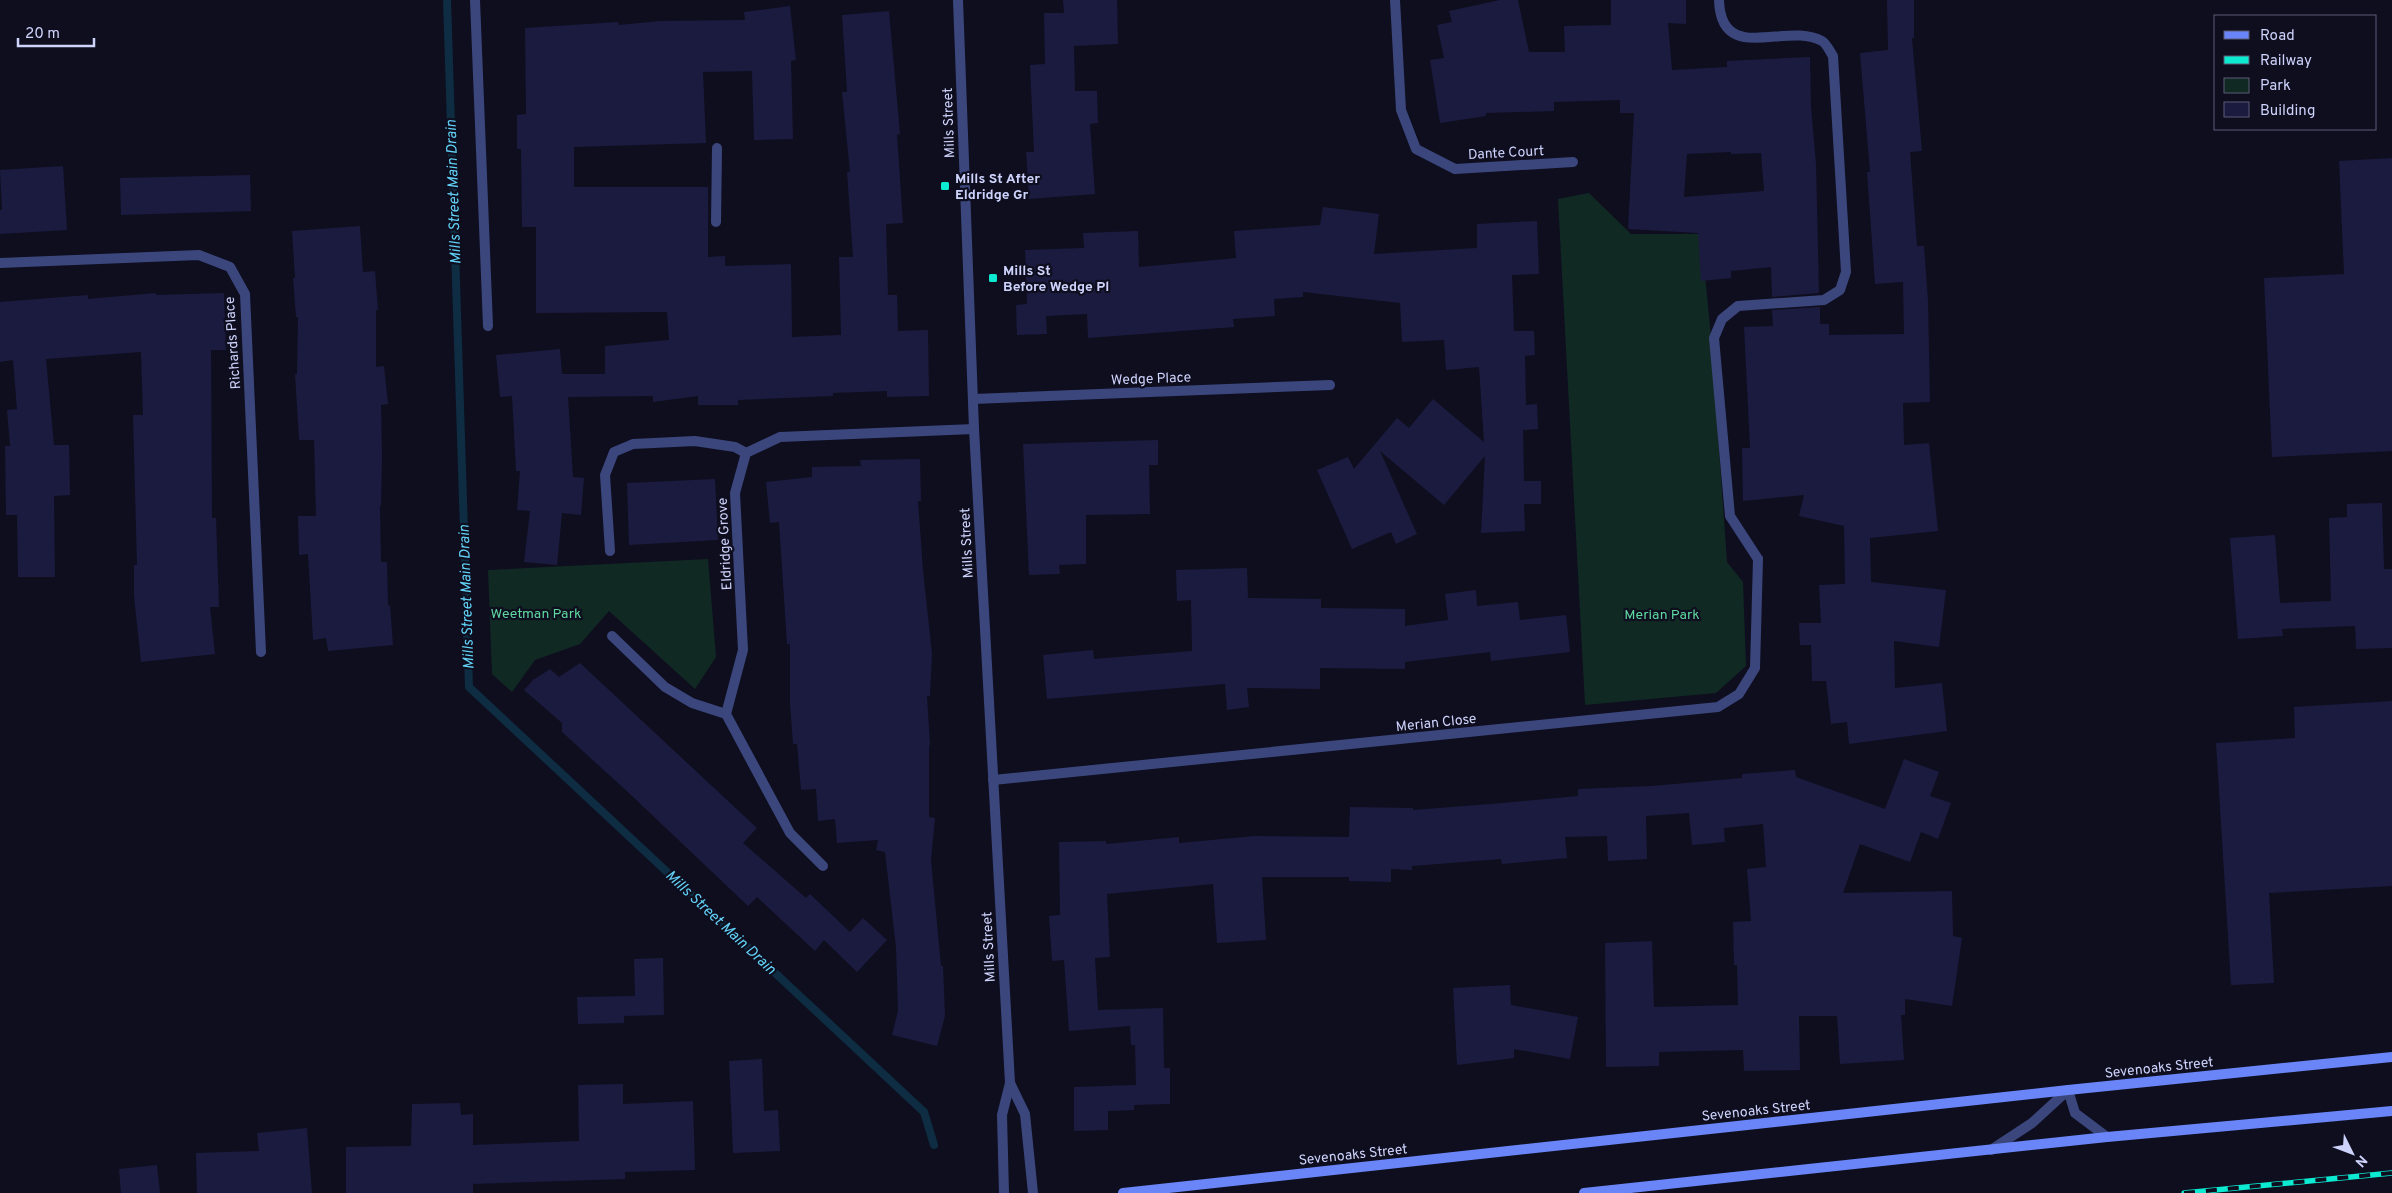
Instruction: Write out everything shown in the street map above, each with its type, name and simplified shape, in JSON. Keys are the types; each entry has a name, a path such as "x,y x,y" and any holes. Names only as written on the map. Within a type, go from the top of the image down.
{"main road":[{"name":"Sevenoaks Street","path":"1123,1193 2068,1090 2392,1057"},
{"path":"1584,1193 2107,1137 2392,1110"}],"street":[{"path":"475,0 488,326"},
{"name":"Mills Street","path":"958,0 974,429 1010,1083 1002,1115 1004,1193"},
{"name":"Dante Court","path":"1395,0 1401,110 1416,149 1455,169 1573,162"},
{"name":"Merian Close","path":"993,780 1718,707 1739,694 1756,668 1758,559 1730,516 1714,338 1722,319 1738,306 1824,300 1840,290 1846,272 1833,56 1824,42 1807,35 1744,38 1727,28 1719,12 1719,0"},
{"path":"716,222 718,148"},
{"name":"Richards Place","path":"0,263 199,255 230,267 245,294 261,652"},
{"name":"Wedge Place","path":"973,399 1330,385"},
{"path":"610,551 605,475 614,452 633,444 695,441 735,447 746,453 780,438 974,429"},
{"name":"Eldridge Grove","path":"726,714 743,650 735,493 746,453"},
{"path":"612,636 665,687 692,703 726,714 790,833 823,866"},
{"name":"Mills Street","path":"1010,1083 1026,1114 1033,1193"},
{"path":"1991,1150 2032,1123 2068,1090 2075,1112 2107,1137"}],"green space":[{"name":"Merian Park","path":"1589,193 1631,234 1701,234 1711,337 1727,562 1743,582 1746,666 1716,693 1585,705 1558,199"},
{"name":"Weetman Park","path":"708,559 716,657 695,689 609,611 580,644 535,660 512,692 492,674 488,570"}],"building":[{"path":"1063,0 1117,0 1118,44 1074,46 1075,91 1097,91 1098,123 1090,124 1095,194 1029,199 1026,152 1034,152 1030,65 1045,64 1044,13 1064,13"},
{"path":"1500,0 1518,0 1529,52 1565,52 1564,26 1611,25 1611,0 1686,0 1686,24 1668,23 1672,70 1727,67 1727,61 1810,57 1811,107 1816,164 1819,293 1772,297 1771,267 1731,271 1731,278 1701,281 1698,233 1628,229 1634,113 1620,113 1620,100 1554,102 1554,111 1486,113 1486,116 1440,123 1430,60 1444,58 1437,25 1452,22 1449,11","holes":["1731,152 1731,154 1761,153 1764,191 1684,197 1687,154"]},
{"path":"1887,0 1914,0 1914,38 1912,38 1922,151 1910,152 1917,246 1924,246 1928,300 1930,402 1903,403 1904,445 1929,443 1938,531 1870,538 1871,582 1946,590 1939,647 1894,641 1895,688 1942,683 1947,731 1849,744 1847,722 1831,724 1826,681 1812,681 1811,645 1800,645 1799,623 1821,623 1819,585 1845,584 1844,526 1799,516 1804,495 1743,501 1742,448 1750,448 1744,327 1773,326 1772,310 1820,307 1820,324 1829,324 1829,335 1904,334 1903,282 1875,284 1867,172 1870,172 1860,53 1888,50"},
{"path":"790,6 796,60 791,61 793,139 754,140 752,71 703,72 706,143 574,147 574,187 708,187 708,257 725,256 725,266 791,264 792,337 841,335 839,257 853,257 847,172 850,172 842,92 847,92 842,15 889,11 900,134 897,135 903,223 886,224 888,295 897,295 898,331 928,330 929,396 887,397 887,391 833,393 833,396 738,400 738,405 698,405 698,396 653,402 653,396 568,397 573,477 584,478 581,515 562,513 557,565 524,562 530,511 517,510 520,471 516,471 512,396 500,397 496,355 560,349 562,374 605,374 605,346 669,340 667,312 536,313 536,227 522,227 521,149 517,149 517,115 526,114 525,28 618,22 619,25 660,21 745,20 744,12"},
{"path":"2392,158 2392,451 2272,457 2264,278 2344,274 2339,161"},
{"path":"63,166 67,230 0,234 0,210 2,210 0,170"},
{"path":"250,175 251,211 121,215 120,178"},
{"path":"1323,207 1379,214 1374,254 1477,248 1477,224 1537,221 1539,274 1512,275 1514,331 1534,331 1535,355 1525,356 1526,405 1537,404 1538,429 1523,430 1524,481 1541,481 1541,504 1524,504 1525,531 1481,533 1485,456 1444,505 1380,451 1417,534 1396,544 1391,532 1352,549 1317,470 1348,457 1354,469 1397,418 1409,428 1433,399 1484,442 1479,367 1446,370 1444,340 1402,342 1400,303 1303,292 1303,297 1274,299 1275,316 1233,319 1234,327 1088,338 1087,314 1046,316 1047,334 1017,335 1016,305 1027,304 1025,250 1084,248 1083,233 1138,231 1139,267 1236,258 1234,231 1320,225"},
{"path":"360,226 363,272 375,271 378,310 376,310 376,367 384,366 388,404 381,405 381,562 387,562 388,606 390,605 393,645 328,651 326,638 313,640 308,554 299,555 298,516 316,516 314,440 299,440 295,374 297,374 298,317 296,317 293,278 295,278 292,231"},
{"path":"156,293 156,295 224,293 226,350 211,350 212,518 216,518 219,607 210,607 215,654 141,662 134,596 134,565 137,565 133,415 143,415 141,352 46,359 54,445 69,445 70,495 54,496 55,577 18,577 17,515 6,515 5,446 10,446 7,410 17,409 13,360 0,362 0,302 88,295 88,299"},
{"path":"1158,440 1158,465 1149,465 1150,514 1086,515 1086,564 1059,565 1060,574 1029,575 1023,444"},
{"path":"920,459 921,501 918,501 932,654 930,696 927,696 930,745 929,817 935,818 931,860 941,966 943,966 945,1016 937,1046 892,1035 898,1011 896,948 885,852 876,850 878,840 837,843 835,819 818,821 816,789 801,790 797,744 793,744 790,703 790,644 787,644 779,522 770,523 766,482 812,477 812,467 861,466 860,460"},
{"path":"715,479 718,540 629,545 627,483"},
{"path":"2382,503 2384,569 2392,569 2392,648 2356,649 2355,626 2282,629 2283,636 2238,639 2230,538 2275,535 2280,603 2331,601 2329,518 2347,517 2347,504"},
{"path":"1247,568 1248,598 1321,599 1321,608 1405,609 1405,626 1448,620 1445,594 1476,590 1477,606 1518,602 1520,620 1566,615 1570,652 1491,661 1490,652 1405,662 1405,669 1320,668 1320,689 1247,688 1249,707 1227,710 1225,684 1047,699 1043,655 1093,650 1094,659 1192,651 1191,600 1177,601 1176,570"},
{"path":"580,663 757,828 743,843 806,898 810,894 850,932 863,918 887,940 857,972 824,940 815,951 757,897 748,906 562,732 562,723 524,690 533,680 550,669 559,677"},
{"path":"2392,701 2392,886 2269,893 2274,983 2231,985 2216,743 2295,738 2294,707"},
{"path":"1904,759 1939,772 1930,796 1951,803 1938,839 1921,832 1910,862 1860,844 1843,893 1952,891 1953,936 1962,938 1952,1006 1905,999 1905,1015 1901,1015 1904,1060 1840,1064 1837,1016 1799,1016 1800,1070 1744,1071 1743,1050 1659,1052 1659,1066 1606,1067 1605,943 1652,941 1654,1007 1738,1005 1737,965 1734,965 1733,922 1751,921 1747,869 1766,867 1763,824 1724,828 1725,842 1692,845 1689,813 1646,816 1647,859 1608,861 1607,836 1565,837 1567,858 1502,864 1501,859 1412,866 1412,870 1391,869 1391,882 1349,881 1349,877 1262,877 1266,940 1217,943 1213,884 1107,894 1110,957 1095,958 1098,1010 1163,1008 1164,1068 1170,1068 1170,1104 1134,1105 1134,1110 1108,1111 1108,1130 1074,1131 1074,1087 1136,1085 1135,1045 1131,1045 1130,1026 1069,1031 1064,960 1052,961 1049,916 1060,915 1059,842 1106,841 1106,844 1179,837 1179,843 1255,836 1349,837 1350,807 1413,808 1413,810 1503,803 1578,796 1578,789 1652,786 1742,778 1742,774 1795,770 1796,777 1885,809"},
{"path":"663,958 664,1015 624,1016 624,1023 578,1024 577,997 635,996 634,959"},
{"path":"1510,985 1511,1005 1578,1017 1570,1059 1514,1049 1514,1058 1457,1065 1453,988"},
{"path":"762,1059 764,1111 778,1110 780,1151 733,1153 729,1061"},
{"path":"623,1084 623,1104 693,1101 695,1170 625,1172 625,1179 473,1184 473,1193 346,1193 346,1147 411,1146 412,1104 460,1103 461,1115 473,1114 473,1145 579,1141 578,1085"},
{"path":"307,1128 312,1193 197,1193 196,1153 259,1151 257,1133"},
{"path":"157,1165 160,1193 121,1193 119,1169"}],"waterway":[{"name":"Mills Street Main Drain","path":"447,0 469,687 924,1112 934,1145"}],"railway":[{"path":"2184,1193 2392,1173"}],"place":[{"name":"Mills St After Eldridge Gr","path":"945,186"},
{"name":"Mills St Before Wedge Pl","path":"993,278"}]}
